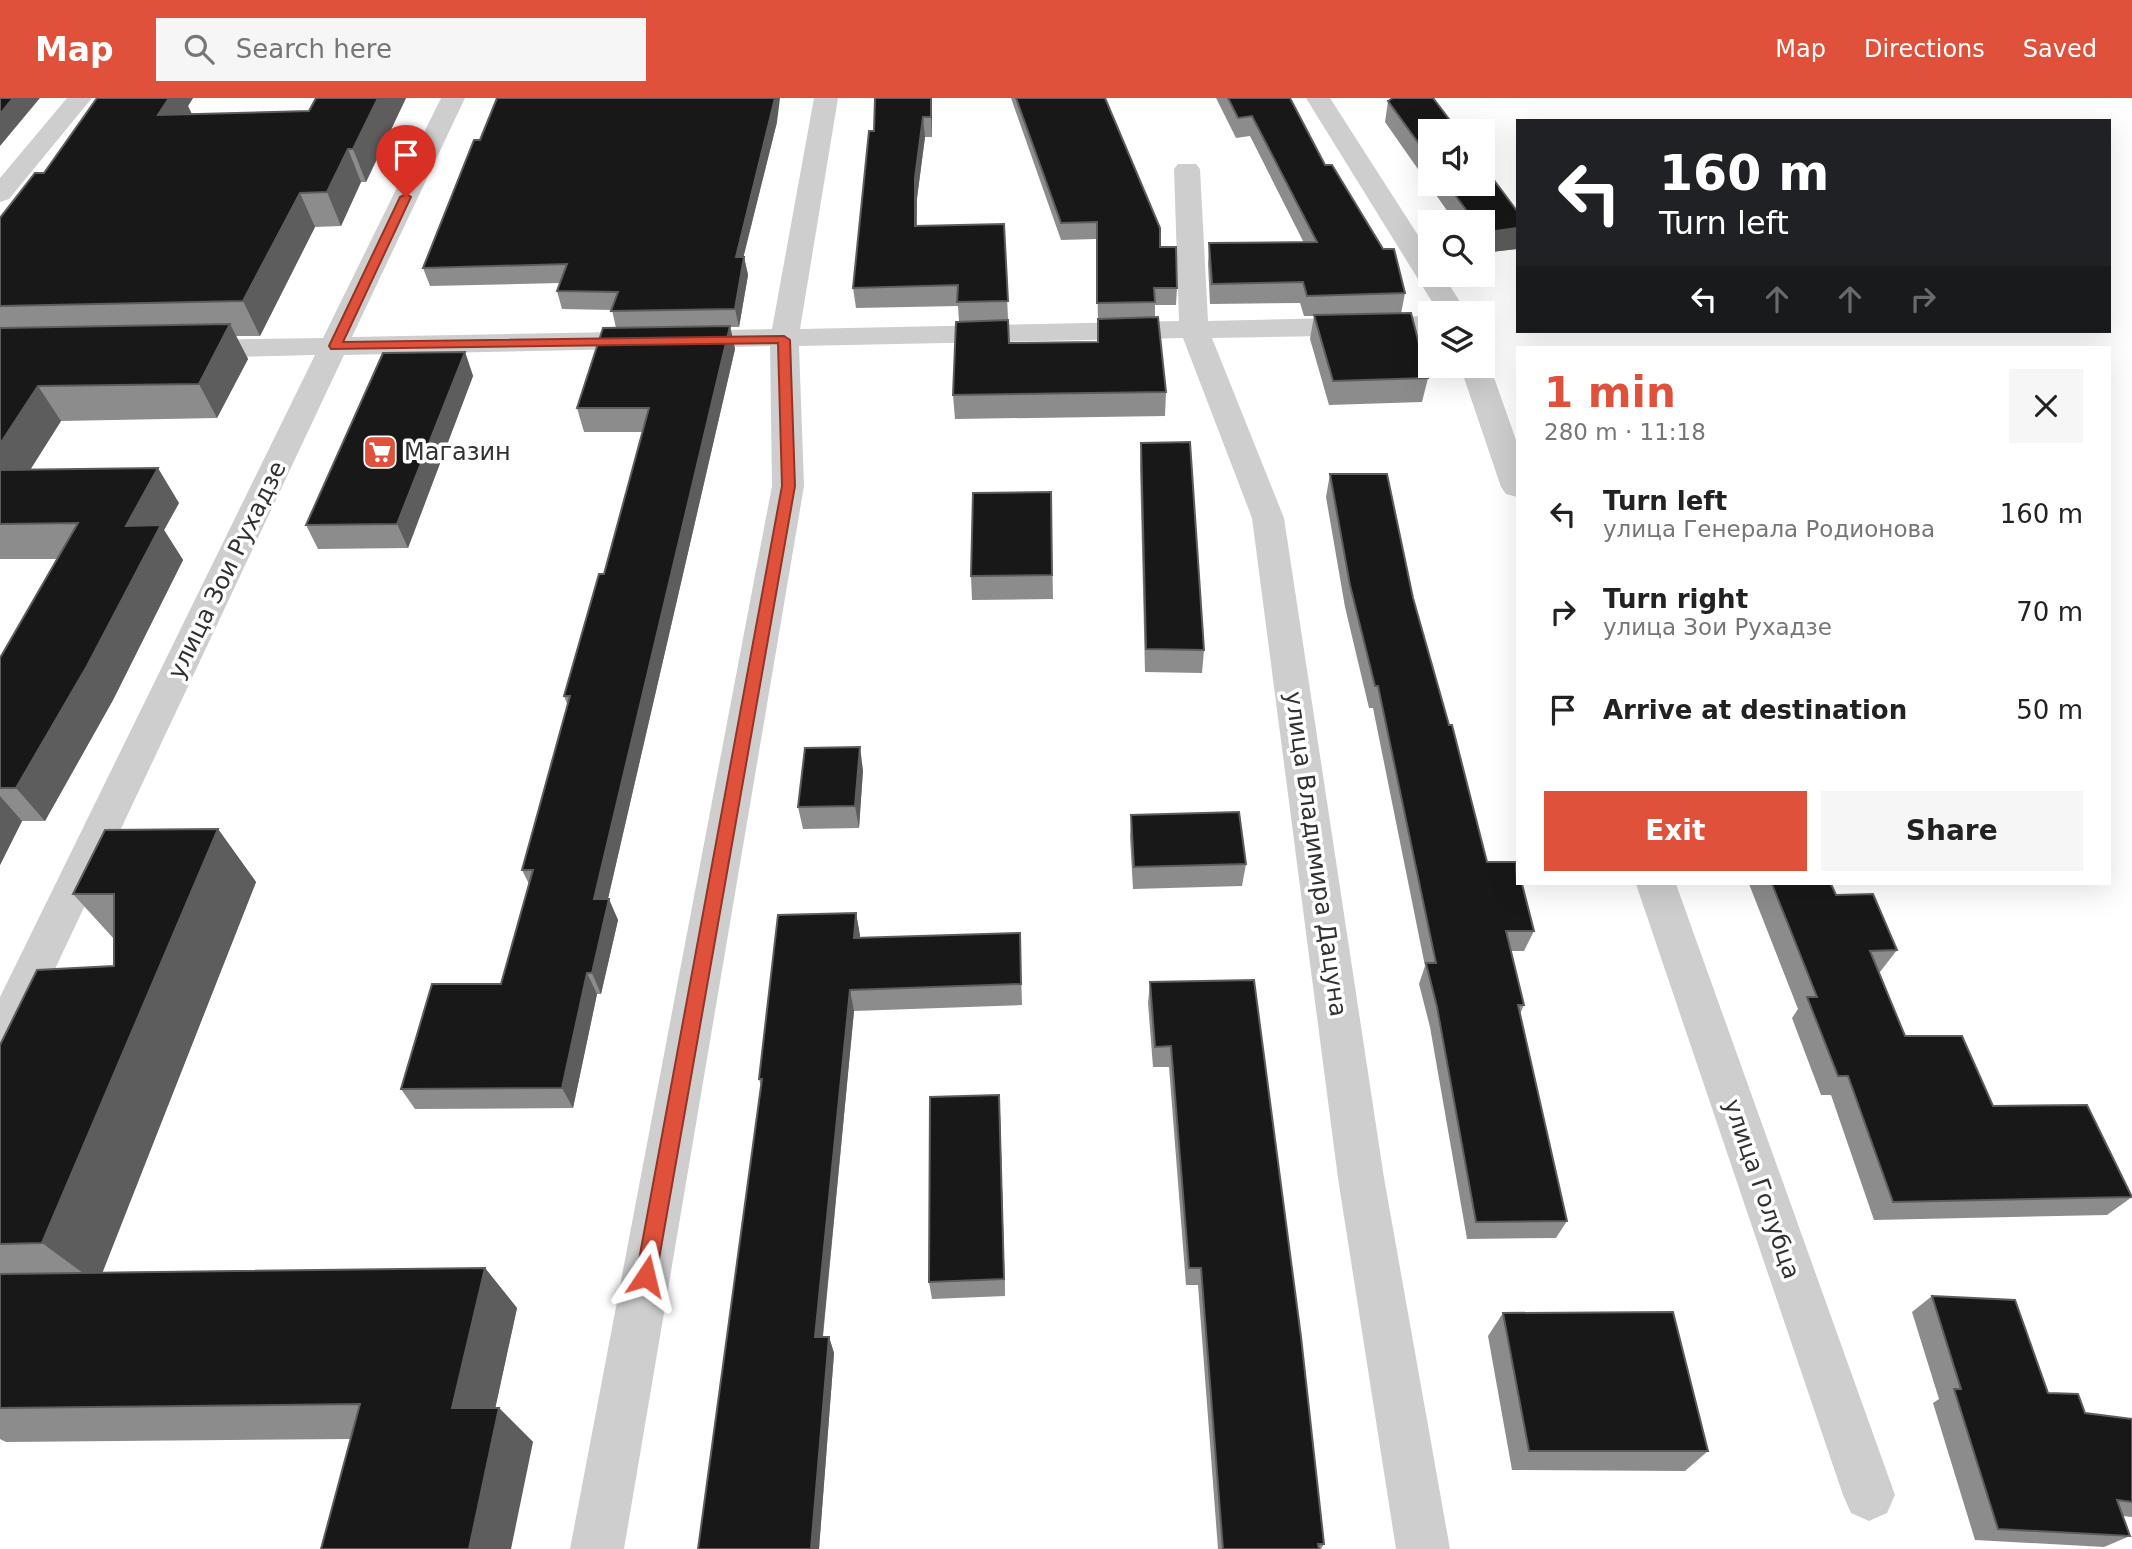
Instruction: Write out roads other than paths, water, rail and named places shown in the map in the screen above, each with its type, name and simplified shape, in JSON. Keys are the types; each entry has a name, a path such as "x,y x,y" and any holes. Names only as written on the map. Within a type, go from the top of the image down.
{"street":[{"path":"0,194 80,98"},
{"name":"улица Зои Рухадзе","path":"0,1041 453,98"},
{"path":"597,1549 789,486 784,340 825,98"},
{"path":"1318,98 1446,301"},
{"name":"улица Владимира Дацуна","path":"1187,169 1194,329 1268,518 1361,1178 1423,1549"},
{"path":"167,349 784,340 1418,325"},
{"path":"1479,378 1516,484"},
{"name":"улица Голубца","path":"1656,885 1869,1495"}],"place":[{"name":"Магазин","path":"380,452"}]}
